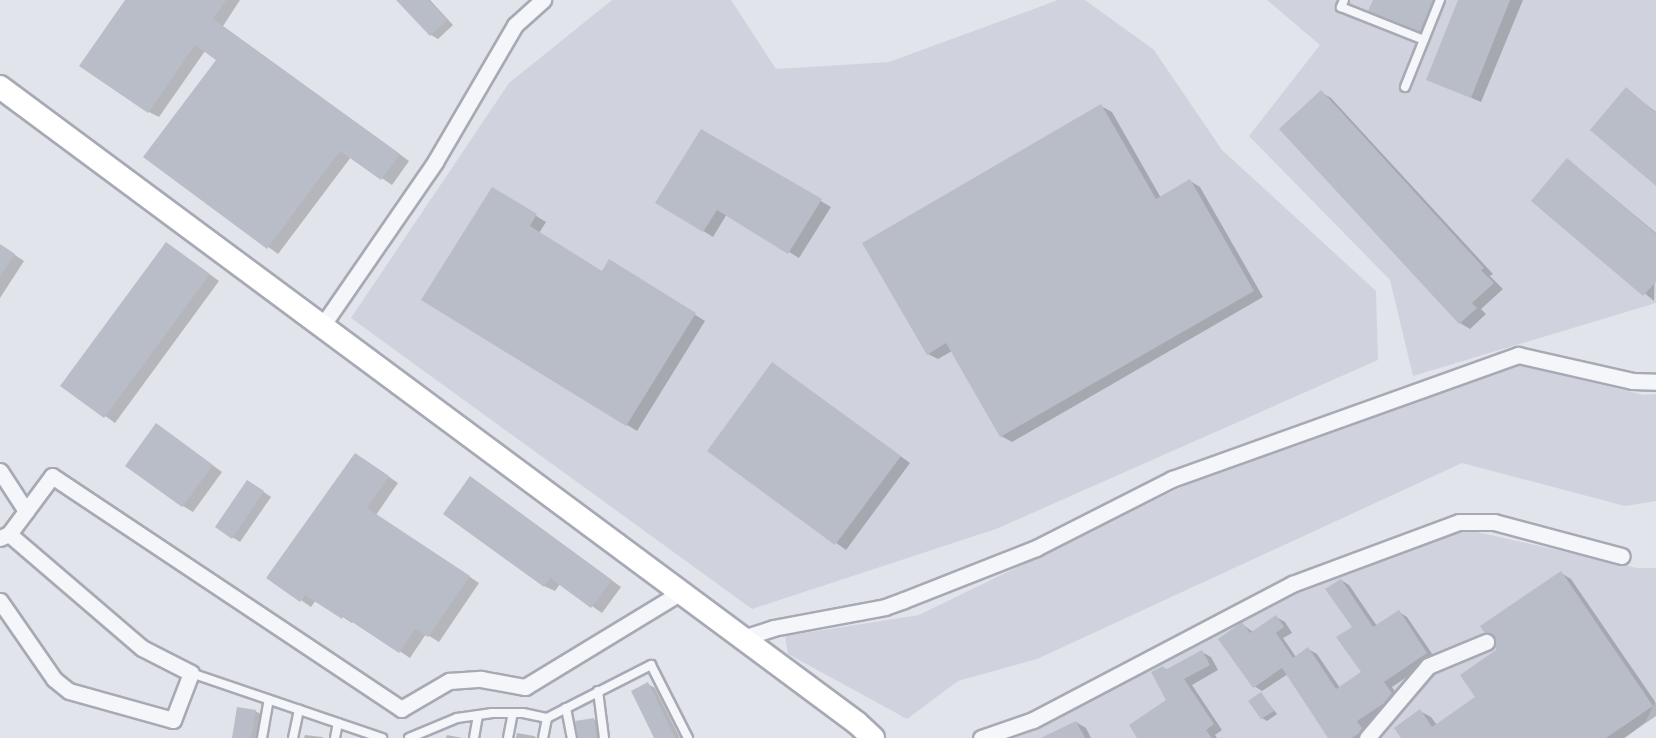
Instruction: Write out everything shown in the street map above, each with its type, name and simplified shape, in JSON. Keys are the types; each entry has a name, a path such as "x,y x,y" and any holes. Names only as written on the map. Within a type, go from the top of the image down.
{"street":[{"path":"322,326 435,162 515,25 543,0"},
{"path":"0,87 857,723 873,738"},
{"path":"743,638 773,628 885,607 1036,548 1172,479 1518,355 1632,381 1656,382"},
{"path":"0,471 26,511"},
{"path":"0,601 54,679 69,691 173,720 191,673 142,648 5,536 52,476 401,709 448,681 481,679 525,687 681,592"},
{"path":"981,738 1033,720 1292,585 1459,522 1494,522 1622,556"},
{"path":"1367,738 1428,666 1486,642"}],"lane":[{"path":"1344,0 1341,7 1424,40"},
{"path":"1405,87 1440,0"},
{"path":"409,738 457,718 513,713 547,718 651,664 688,738"},
{"path":"191,673 370,736 382,738"},
{"path":"598,691 604,738"},
{"path":"262,738 269,700"},
{"path":"566,708 572,738"},
{"path":"293,738 299,710"},
{"path":"508,738 513,713"},
{"path":"474,738 478,715"},
{"path":"543,738 547,718"},
{"path":"335,738 338,723"},
{"path":"434,738 436,727"}],"shaded area":[{"path":"612,0 731,0 776,69 889,62 1058,0 1085,0 1154,50 1222,150 1376,291 1378,360 996,529 752,609 351,318 509,83"},
{"path":"1267,0 1656,0 1656,303 1413,376 1390,280 1249,136 1320,45"},
{"path":"1516,363 1644,395 1656,394 1656,501 1625,506 1462,463 1037,659 958,681 907,719 788,654 785,636 919,615 1194,481"},
{"path":"1459,528 1637,568 1656,568 1656,700 1646,721 1626,738 994,738 1091,700 1298,589"}],"building":[{"path":"125,0 226,0 213,19 400,154 381,180 340,151 267,249 143,157 216,60 195,45 148,113 79,66"},
{"path":"396,0 428,0 447,20 430,36"},
{"path":"1373,0 1433,0 1420,32 1368,11"},
{"path":"1458,0 1510,0 1471,98 1426,80"},
{"path":"1626,87 1656,113 1656,186 1590,130"},
{"path":"1321,90 1484,268 1481,270 1494,283 1472,303 1477,308 1459,324 1279,129"},
{"path":"1101,104 1156,199 1190,179 1254,291 1000,437 946,343 927,355 862,243"},
{"path":"701,129 822,199 788,254 717,210 703,232 655,203"},
{"path":"1567,158 1656,234 1656,282 1643,296 1531,201"},
{"path":"492,187 537,214 530,226 602,271 609,259 696,313 626,426 421,300"},
{"path":"166,242 210,274 104,418 60,386"},
{"path":"0,244 15,254 0,277"},
{"path":"772,362 901,456 835,545 707,451"},
{"path":"156,423 213,465 182,507 125,466"},
{"path":"355,453 389,476 367,508 470,576 428,637 415,629 399,653 343,616 342,619 305,595 300,602 266,578"},
{"path":"470,476 612,580 591,608 550,578 544,587 443,514"},
{"path":"247,480 264,491 232,539 215,527"},
{"path":"1561,571 1653,706 1606,738 1401,738 1394,728 1420,709 1432,727 1475,697 1460,675 1496,650 1495,638 1485,633 1480,626"},
{"path":"1341,579 1373,627 1399,610 1427,653 1384,682 1392,693 1383,704 1357,721 1362,728 1359,733 1352,738 1328,738 1282,668 1253,688 1218,639 1242,622 1250,633 1276,615 1284,627 1276,633 1293,658 1308,647 1336,689 1361,672 1336,637 1352,627 1325,589"},
{"path":"1202,650 1210,665 1184,679 1214,724 1206,730 1212,738 1137,738 1129,725 1166,700 1151,672 1163,666 1165,670"},
{"path":"648,682 675,738 654,738 631,691"},
{"path":"1261,692 1274,711 1261,719 1248,701"},
{"path":"237,707 256,710 251,738 232,738"},
{"path":"594,718 597,738 578,738 575,721"},
{"path":"1076,721 1085,738 1041,738"}]}
